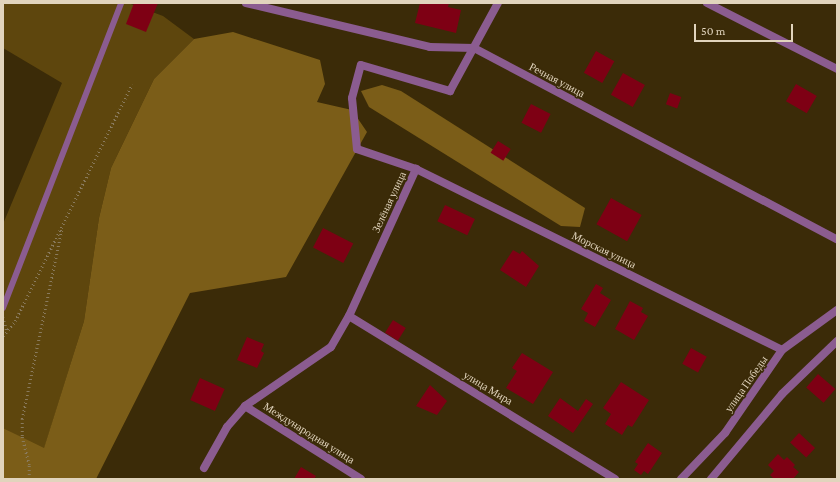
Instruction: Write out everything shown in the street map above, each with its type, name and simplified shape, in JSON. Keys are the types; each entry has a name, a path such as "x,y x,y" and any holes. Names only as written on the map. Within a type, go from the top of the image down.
{"street":[{"name":"Речная улица","path":"246,3 430,46 474,48 837,239"},
{"name":"Зелёная улица","path":"204,468 227,427 245,406 331,347 349,316 416,169 357,149 352,98 361,65 450,91 498,3"},
{"path":"707,3 837,69"},
{"name":"Морская улица","path":"416,169 782,350"},
{"name":"улица Победы","path":"681,479 725,433 782,350 837,310"},
{"name":"улица Мира","path":"349,316 615,479"},
{"path":"710,479 782,394 837,341"},
{"name":"Международная улица","path":"245,406 361,479"}],"lane":[{"path":"3,308 121,3"}],"path":[{"path":"3,336 15,321 132,84"},
{"path":"29,479 29,465 22,436 22,419 63,224"},
{"path":"3,317 7,331"}],"shaded area":[{"path":"3,3 128,3 163,16 194,39 154,79 111,168 99,218 84,321 44,449 3,428 3,224 62,83 3,48"},
{"path":"233,32 320,60 325,84 317,102 352,110 367,132 286,277 190,293 96,479 3,479 3,428 44,448 84,321 99,218 111,168 154,79 194,39"},
{"path":"382,85 401,91 585,208 580,227 561,226 369,107 361,91"}],"building":[{"path":"134,3 158,3 146,32 126,24"},
{"path":"420,3 449,3 448,7 461,10 456,33 415,23"},
{"path":"596,51 614,61 602,83 584,73"},
{"path":"623,73 645,85 633,107 611,95"},
{"path":"796,84 817,96 807,113 786,101"},
{"path":"670,93 681,97 677,108 666,104"},
{"path":"531,104 551,114 541,133 521,123"},
{"path":"498,141 511,149 503,161 491,153"},
{"path":"611,198 642,215 627,241 596,224"},
{"path":"445,205 475,219 467,235 437,221"},
{"path":"323,228 353,243 343,263 313,248"},
{"path":"513,250 520,254 522,251 539,266 526,287 500,270"},
{"path":"596,284 603,288 600,293 611,300 595,327 584,321 588,313 581,309"},
{"path":"630,301 643,308 641,312 648,316 634,340 615,329"},
{"path":"393,320 406,328 398,341 385,333"},
{"path":"247,337 264,344 261,351 264,353 257,368 237,360"},
{"path":"691,348 707,357 698,372 682,364"},
{"path":"522,353 553,372 533,404 506,388 517,371 512,368"},
{"path":"818,374 835,389 824,403 806,388"},
{"path":"200,378 225,389 215,411 190,400"},
{"path":"621,382 649,400 632,427 628,425 622,435 605,424 611,414 603,408"},
{"path":"430,385 447,401 437,415 416,406"},
{"path":"560,398 578,411 586,399 593,404 573,433 548,416"},
{"path":"799,433 815,448 806,458 790,443"},
{"path":"648,443 662,453 648,474 644,471 641,475 634,470 638,464 635,462"},
{"path":"778,454 784,460 787,457 795,465 793,467 799,472 793,479 774,479 770,475 774,471 768,465"},
{"path":"301,467 316,476 314,479 294,479"}]}
